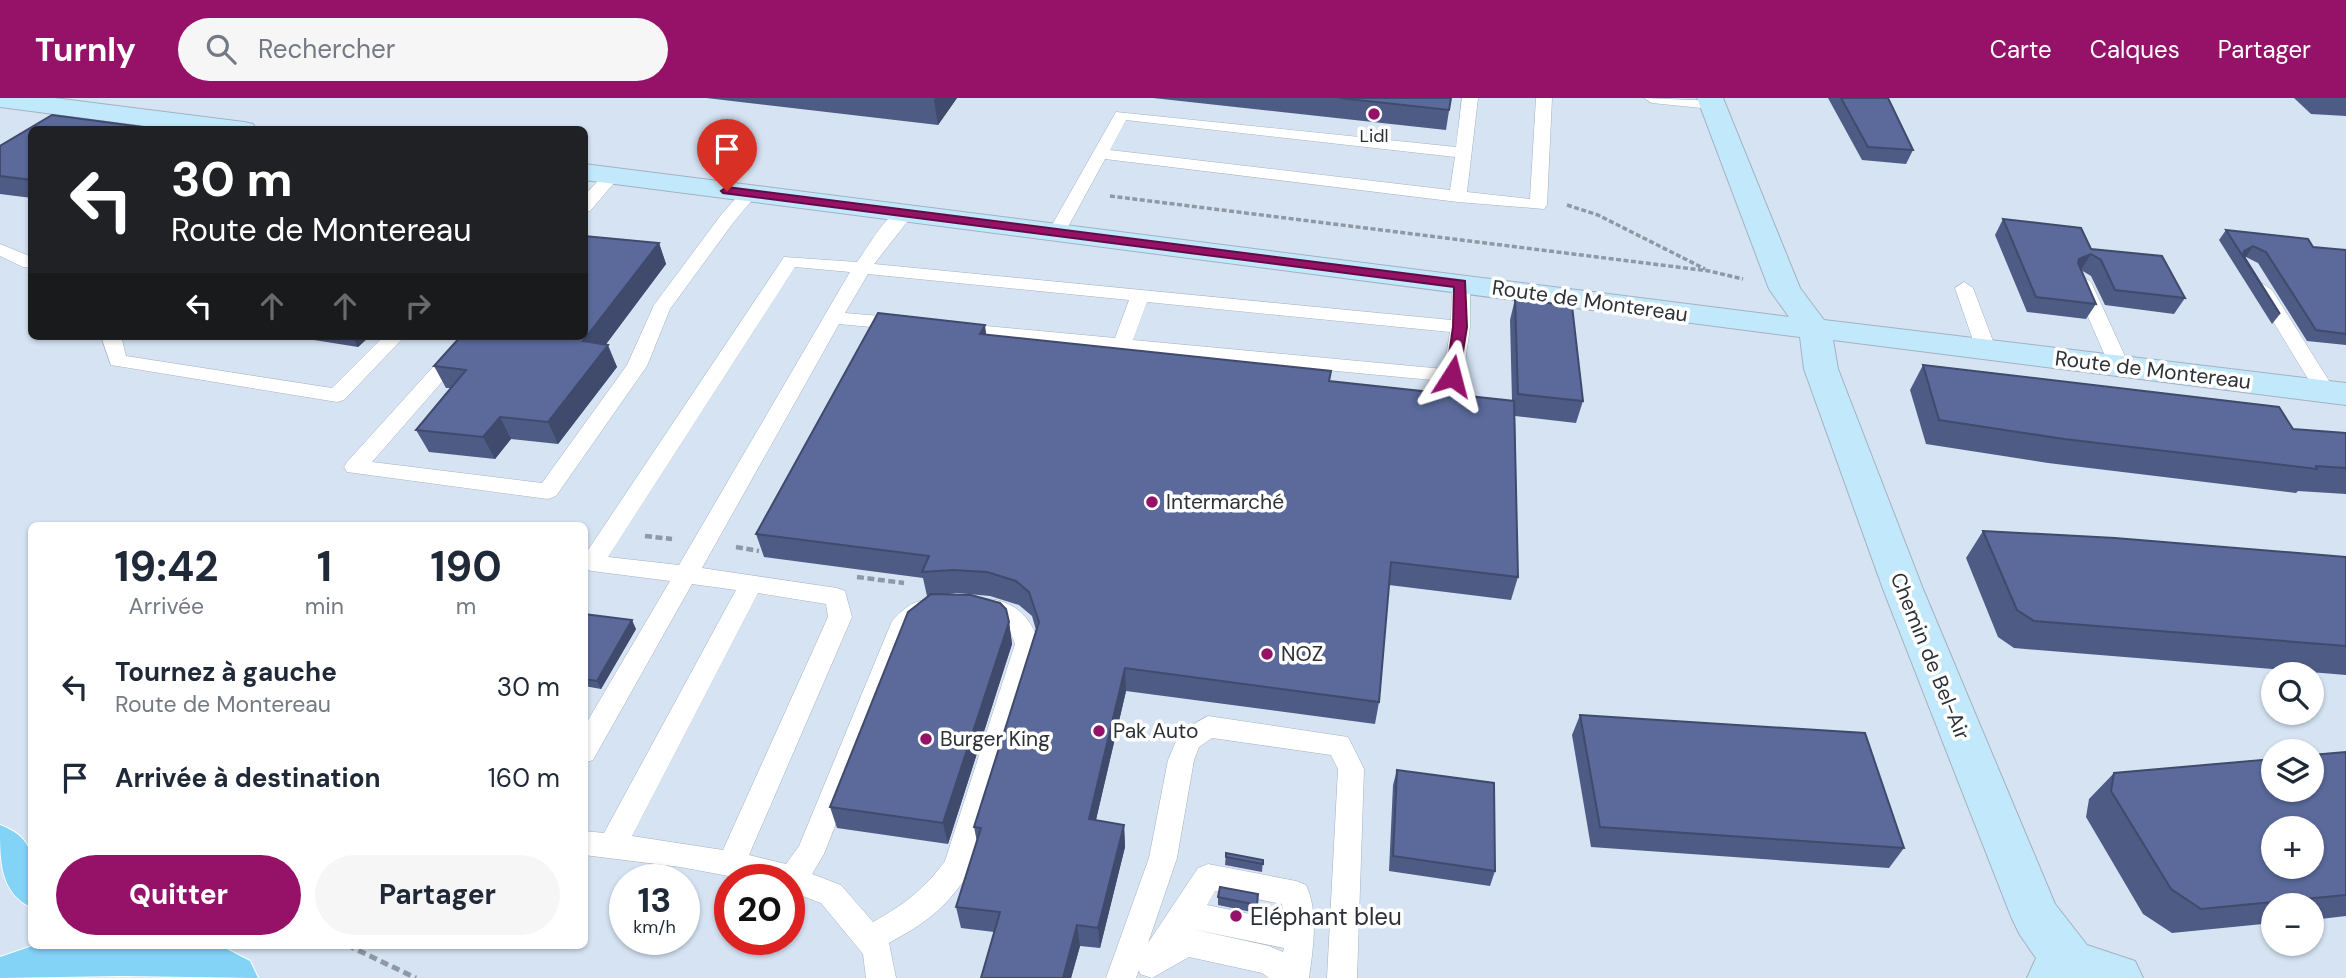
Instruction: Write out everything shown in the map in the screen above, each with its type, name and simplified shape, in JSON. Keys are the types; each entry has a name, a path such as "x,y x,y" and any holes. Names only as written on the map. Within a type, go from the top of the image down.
{"main road":[{"path":"0,99 213,126"},
{"path":"1711,101 1785,289 1815,330"},
{"name":"Route de Montereau","path":"598,174 1815,330 1872,334 2336,393"},
{"name":"Chemin de Bel-Air","path":"1815,330 1821,369 1903,589 2037,919 2080,975"},
{"path":"0,846 28,881"},
{"path":"10,978 41,965 100,950 180,956 220,970 232,978"}],"lane":[{"path":"1458,197 1470,98"},
{"path":"1100,154 1538,205 1544,98"},
{"path":"1652,98 1711,101"},
{"path":"51,122 74,108"},
{"path":"1057,232 1121,115 1464,153"},
{"path":"588,198 598,174"},
{"path":"468,340 355,467 548,491 637,366 661,309 727,219 750,194"},
{"path":"588,745 832,318 862,268 894,223 906,212"},
{"path":"0,249 28,263"},
{"path":"731,863 840,617 837,597 686,575 588,568 790,261 1460,327"},
{"path":"2255,276 2336,393"},
{"path":"2080,277 2119,365"},
{"path":"832,318 1452,376 1460,327 1461,284"},
{"path":"1964,288 1986,349"},
{"path":"1122,345 1140,295"},
{"path":"112,340 118,361 337,395 392,340"},
{"path":"736,864 598,844 751,583"},
{"path":"802,864 810,854 901,628 910,617 927,607 946,603 1014,616 1024,628 1027,644 957,867 938,894 905,919 869,939"},
{"path":"1121,978 1163,858 1181,760 1189,740 1208,727 1339,745 1350,769 1342,978"},
{"path":"1208,877 1296,894 1300,937 1294,978 1269,960 1187,943 1145,971 1208,877"},
{"path":"805,884 831,894 869,939 877,949 881,978"},
{"path":"1185,915 1300,937"}],"path":[{"path":"1079,192 1728,273 1747,281"},
{"path":"1538,196 1598,215 1709,271"},
{"path":"755,558 765,540"},
{"path":"848,576 917,584"},
{"path":"355,949 416,978"}],"building":[{"path":"1339,98 1451,98 1449,110"},
{"path":"1841,98 1888,98 1913,150 1868,147"},
{"path":"52,115 135,126 34,126"},
{"path":"28,129 28,180 0,176 0,146"},
{"path":"2003,219 2081,228 2091,249 2162,256 2185,298 2115,290 2101,260 2091,254 2079,259 2078,263 2096,304 2036,297"},
{"path":"2226,230 2308,239 2313,247 2346,250 2346,334 2316,330 2266,252 2253,246 2244,251 2243,255 2280,314"},
{"path":"588,236 659,243 588,335"},
{"path":"1515,299 1572,306 1583,401 1518,394"},
{"path":"878,313 985,325 980,334 1331,371 1329,381 1514,401 1518,577 1391,562 1379,702 1125,668 1089,819 1124,825 1098,928 1077,925 1063,978 981,978 1000,912 956,907 981,828 974,827 1039,622 1029,592 1016,581 987,572 922,572 929,556 756,534"},
{"path":"457,340 584,340 608,345 548,422 500,417 483,437 416,430 466,370 434,366"},
{"path":"1923,365 2279,407 2293,429 2346,433 2346,468 2316,466 2317,469 2064,439 1939,420"},
{"path":"1983,531 2115,538 2346,557 2346,646 2034,621 2017,610"},
{"name":"Burger King","path":"931,594 971,595 1000,603 1006,609 1009,622 943,823 830,807 908,612"},
{"path":"588,614 632,620 597,681 588,680"},
{"path":"1580,715 1865,733 1904,848 1600,827"},
{"path":"2346,752 2346,895 2324,897 2324,893 2261,893 2261,903 2201,909 2171,889 2111,791 2114,773 2261,760 2261,802 2324,802 2324,754"},
{"path":"1397,770 1494,783 1495,871 1393,856"},
{"path":"1226,853 1263,860 1263,864 1226,857"},
{"path":"1220,887 1258,894 1257,905 1218,897"}],"place":[{"name":"Lidl","path":"1374,114"},
{"name":"Intermarché","path":"1152,502"},
{"name":"NOZ","path":"1267,654"},
{"name":"Pak Auto","path":"1099,731"},
{"name":"Burger King","path":"926,739"},
{"name":"Eléphant bleu","path":"1236,916"}],"route":[{"path":"727,191 1461,284 1460,327 1452,376"}]}
